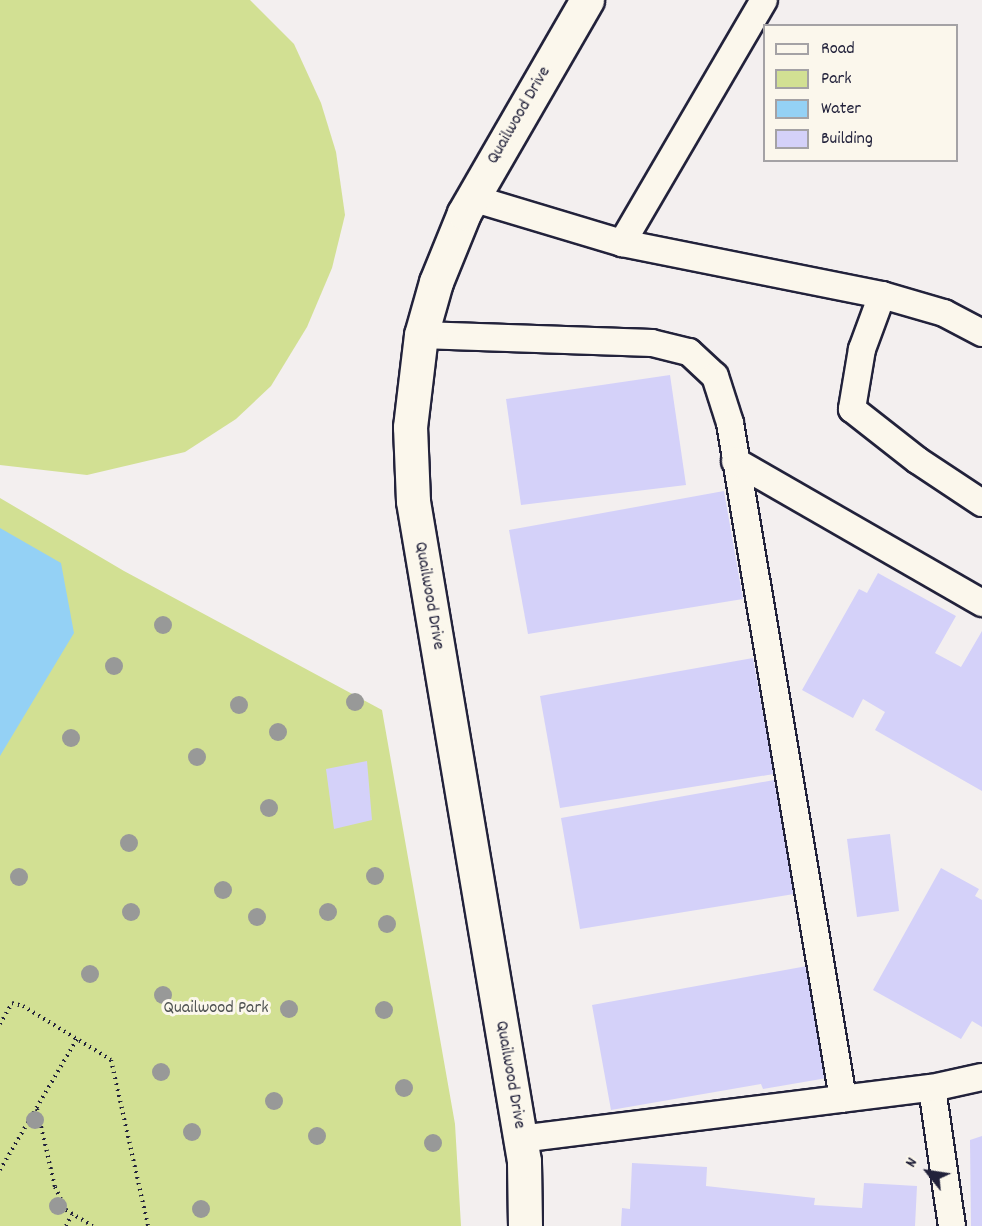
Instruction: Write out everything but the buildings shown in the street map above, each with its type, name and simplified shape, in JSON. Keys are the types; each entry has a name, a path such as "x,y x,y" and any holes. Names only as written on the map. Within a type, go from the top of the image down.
{"street":[{"name":"Quailwood Drive","path":"525,1226 520,1139 413,501 410,427 421,335 436,282 472,198 587,0"}],"lane":[{"path":"622,243 764,0"},
{"path":"472,198 622,243 882,295 944,313 982,333"},
{"path":"882,295 862,350 852,409 917,460 982,503"},
{"path":"421,335 652,343 689,352 716,376 730,423 843,1099"},
{"path":"735,461 982,603"},
{"path":"520,1139 932,1088 982,1077"},
{"path":"932,1088 952,1226"}],"path":[{"path":"0,1024 12,1003 111,1060 148,1226"},
{"path":"0,1170 77,1039"},
{"path":"37,1108 55,1187 66,1210 93,1226"},
{"path":"66,1226 72,1214"}],"green space":[{"path":"0,0 250,0 294,44 321,103 336,152 345,215 332,268 307,327 271,386 236,419 185,452 87,475 0,465"},
{"name":"Quailwood Park","path":"0,498 124,571 382,710 455,1124 461,1226 0,1226"}],"water":[{"path":"0,528 61,563 74,633 0,756"}]}
